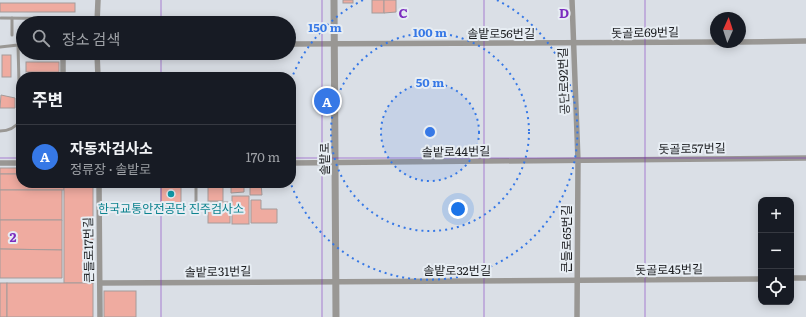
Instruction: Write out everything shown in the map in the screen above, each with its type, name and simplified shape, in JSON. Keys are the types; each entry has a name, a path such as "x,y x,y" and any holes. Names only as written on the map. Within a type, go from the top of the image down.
{"street":[{"path":"97,16 98,0"},
{"name":"솔밭로","path":"334,0 336,317"},
{"name":"공단로92번길","path":"572,0 578,161"},
{"path":"746,42 806,41"},
{"name":"돗골로69번길","path":"573,44 710,42"},
{"name":"솔밭로56번길","path":"296,44 573,44"},
{"path":"63,60 63,72"},
{"path":"97,60 98,72"},
{"name":"돗골로57번길","path":"578,161 806,158"},
{"name":"솔밭로44번길","path":"296,163 578,161"},
{"name":"큰들로65번길","path":"577,317 578,161"},
{"path":"0,163 16,163"},
{"name":"큰들로17번길","path":"99,188 100,317"},
{"path":"794,278 806,278"},
{"name":"돗골로45번길","path":"577,282 758,279"},
{"name":"솔밭로32번길","path":"336,280 577,282"},
{"name":"솔밭로31번길","path":"100,283 336,280"}],"lane":[{"path":"1,18 16,18"},
{"path":"12,18 12,35"},
{"path":"0,47 16,45"},
{"path":"18,60 19,72"},
{"path":"0,130 6,131 16,126"},
{"path":"196,188 196,205"}],"building":[{"path":"343,0 353,0 353,3 343,3"},
{"path":"372,0 384,0 384,13 372,13"},
{"path":"384,0 396,0 396,12 384,13"},
{"path":"0,3 75,3 75,12 0,12"},
{"path":"2,55 11,55 11,77 2,77"},
{"path":"26,62 59,62 59,72 26,72"},
{"path":"1,95 15,98 15,108 0,108"},
{"path":"0,168 16,168 16,174 0,174"},
{"path":"0,174 16,174 16,188 64,188 64,190 0,190"},
{"path":"64,188 93,188 93,283 64,283"},
{"name":"한국교통안전공단 진주검사소","path":"161,188 181,188 181,205 174,205 174,207 161,207"},
{"path":"208,188 223,188 223,201 208,201"},
{"path":"231,188 244,188 244,192 231,193"},
{"path":"250,188 261,188 262,195 250,195"},
{"path":"0,190 62,190 62,220 0,220"},
{"path":"232,196 249,196 249,224 232,224"},
{"path":"251,200 261,200 261,209 277,209 277,223 251,223"},
{"path":"208,202 230,202 230,223 208,223"},
{"path":"0,220 62,220 62,250 0,249"},
{"path":"0,249 62,250 62,278 0,278"},
{"path":"0,283 7,283 7,317 0,317"},
{"path":"7,283 93,283 93,317 7,317"},
{"path":"104,291 136,291 136,317 104,317"}],"place":[{"name":"자동차검사소","path":"327,101"},
{"name":"한국교통안전공단 진주검사소","path":"171,194"}]}
